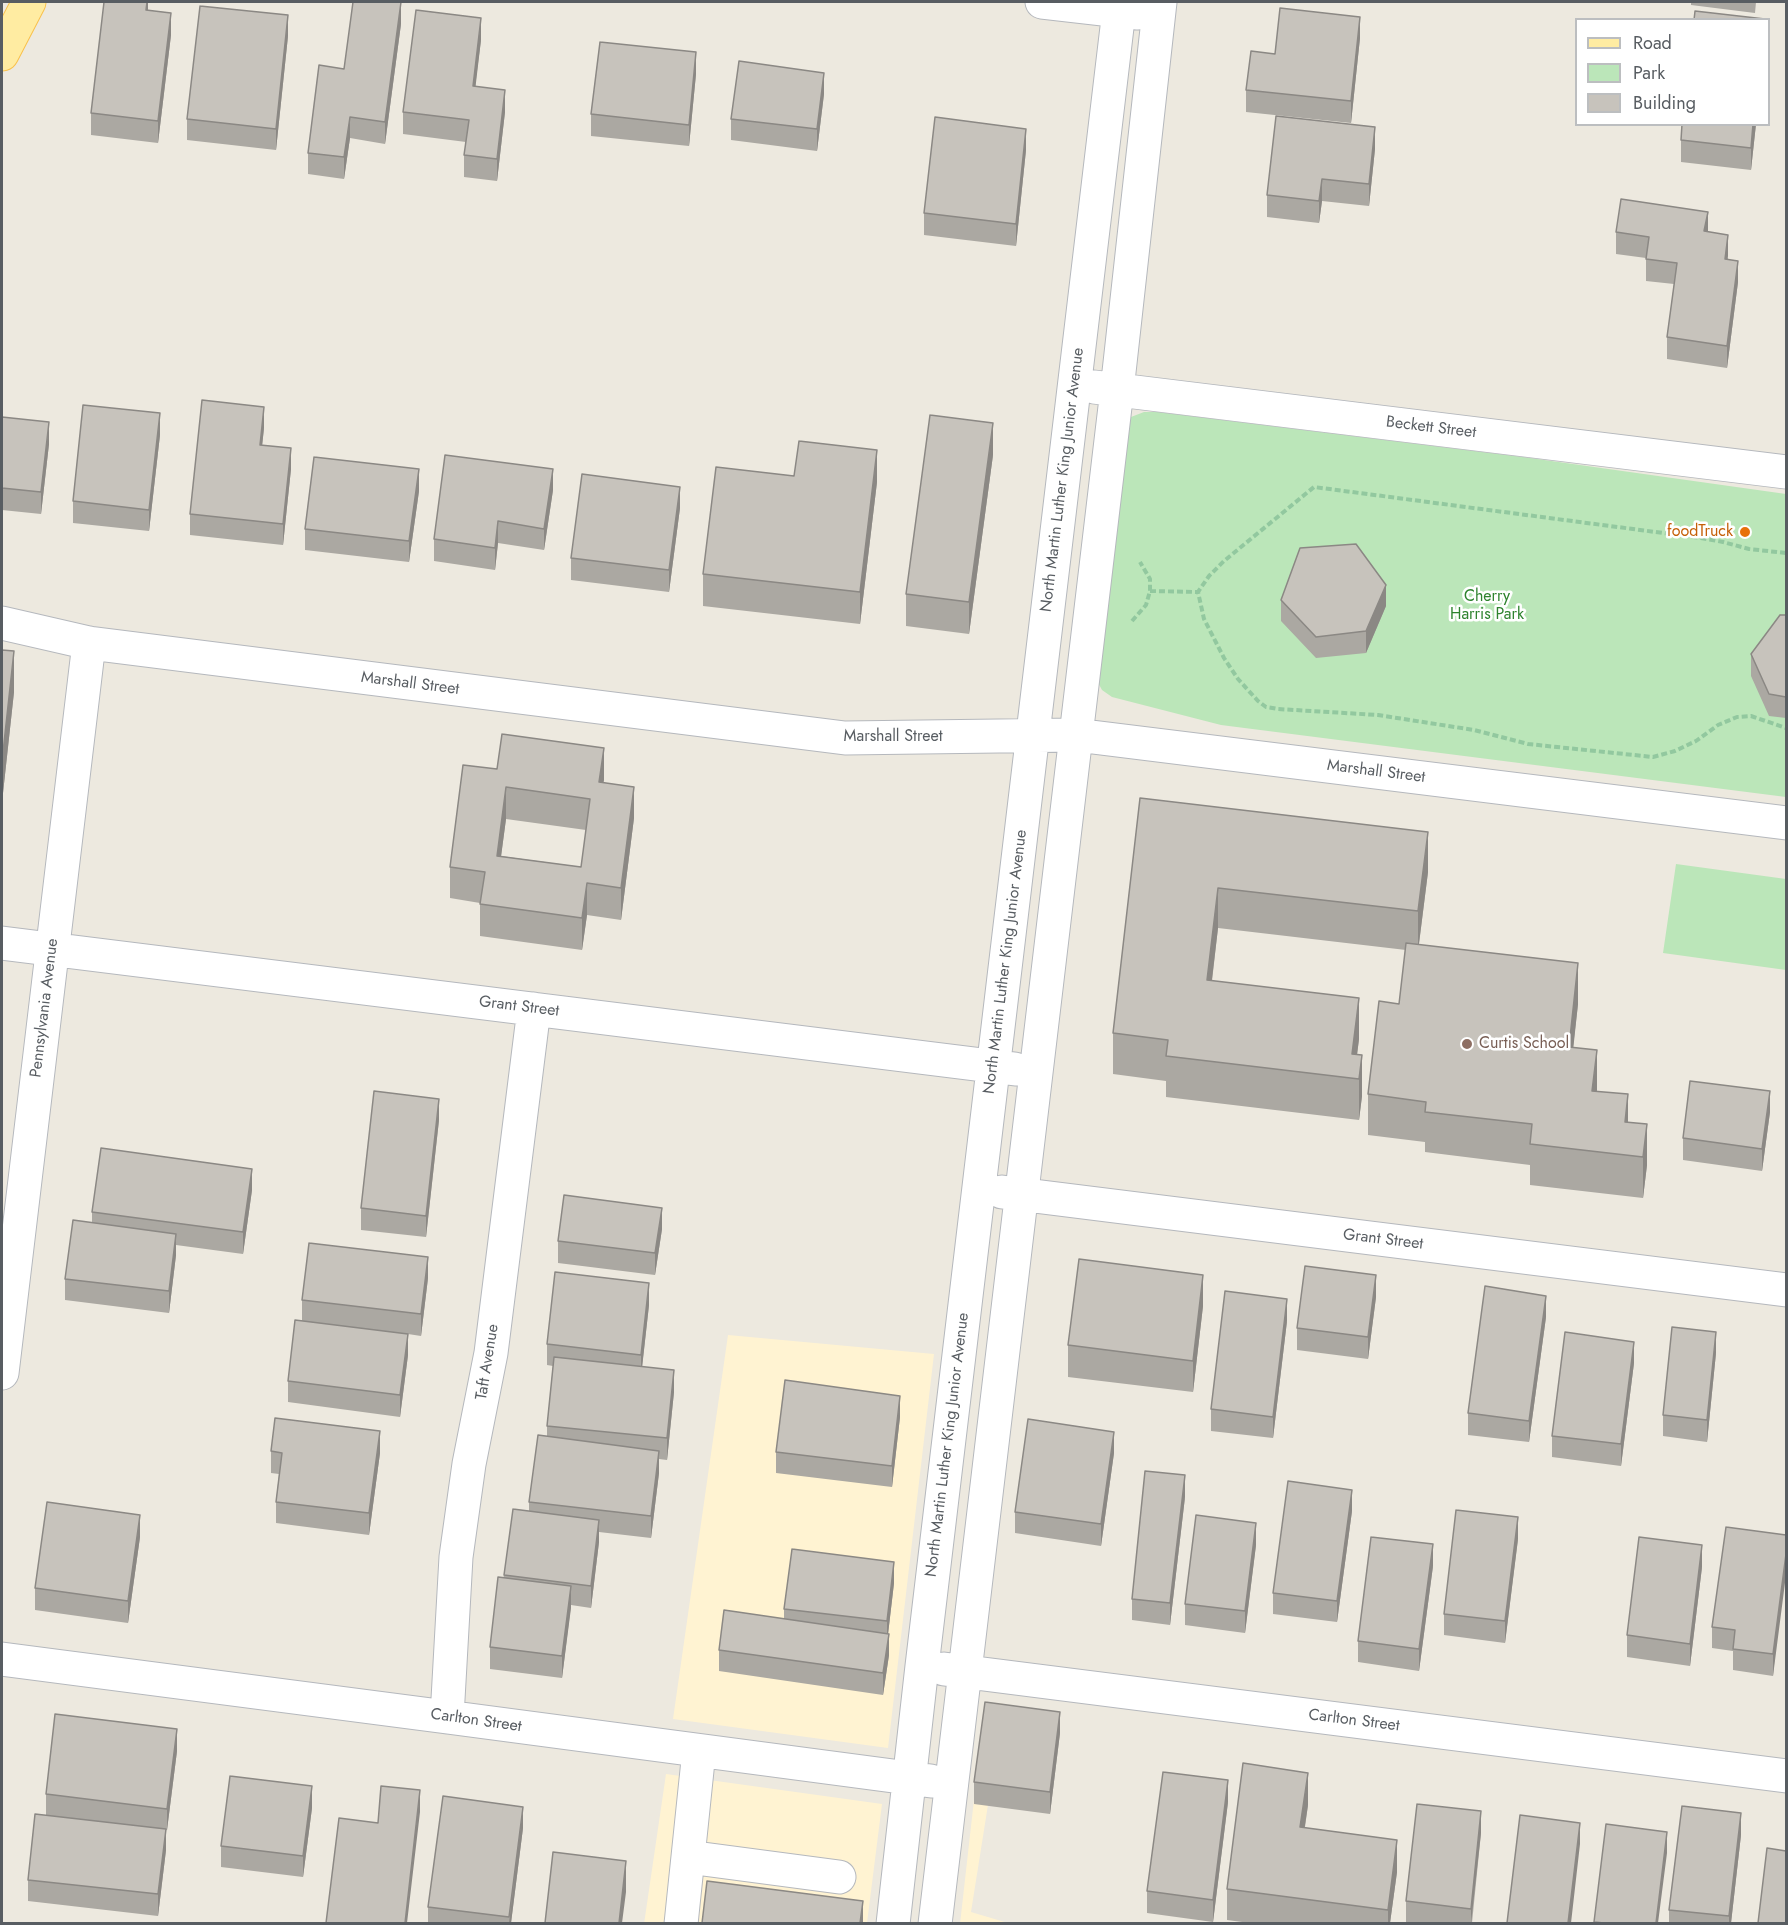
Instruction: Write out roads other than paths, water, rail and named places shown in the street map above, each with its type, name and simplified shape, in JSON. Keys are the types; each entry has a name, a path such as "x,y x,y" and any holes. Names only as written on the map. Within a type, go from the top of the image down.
{"main road":[{"path":"2,54 29,2"}],"street":[{"path":"935,1923 1117,390 1159,9 1042,2"},
{"name":"North Martin Luther King Junior Avenue","path":"893,1923 1119,6"},
{"name":"Beckett Street","path":"1075,385 1786,472"},
{"name":"Marshall Street","path":"2,623 89,643 845,738 1076,735 1786,823"},
{"name":"Pennsylvania Avenue","path":"2,1373 89,643"},
{"name":"Grant Street","path":"2,943 1036,1072"},
{"name":"Taft Avenue","path":"447,1716 456,1557 469,1464 491,1353 534,1009"},
{"name":"Grant Street","path":"979,1189 1786,1290"},
{"name":"Carlton Street","path":"2,1659 951,1784"},
{"name":"Carlton Street","path":"922,1666 1786,1776"},
{"path":"681,1923 699,1750"},
{"path":"688,1857 839,1877"}],"place":[{"name":"foodTruck","path":"1745,532"},
{"name":"Curtis School","path":"1467,1044"}],"park label":[{"name":"Cherry Harris Park","path":"1487,606"}]}
